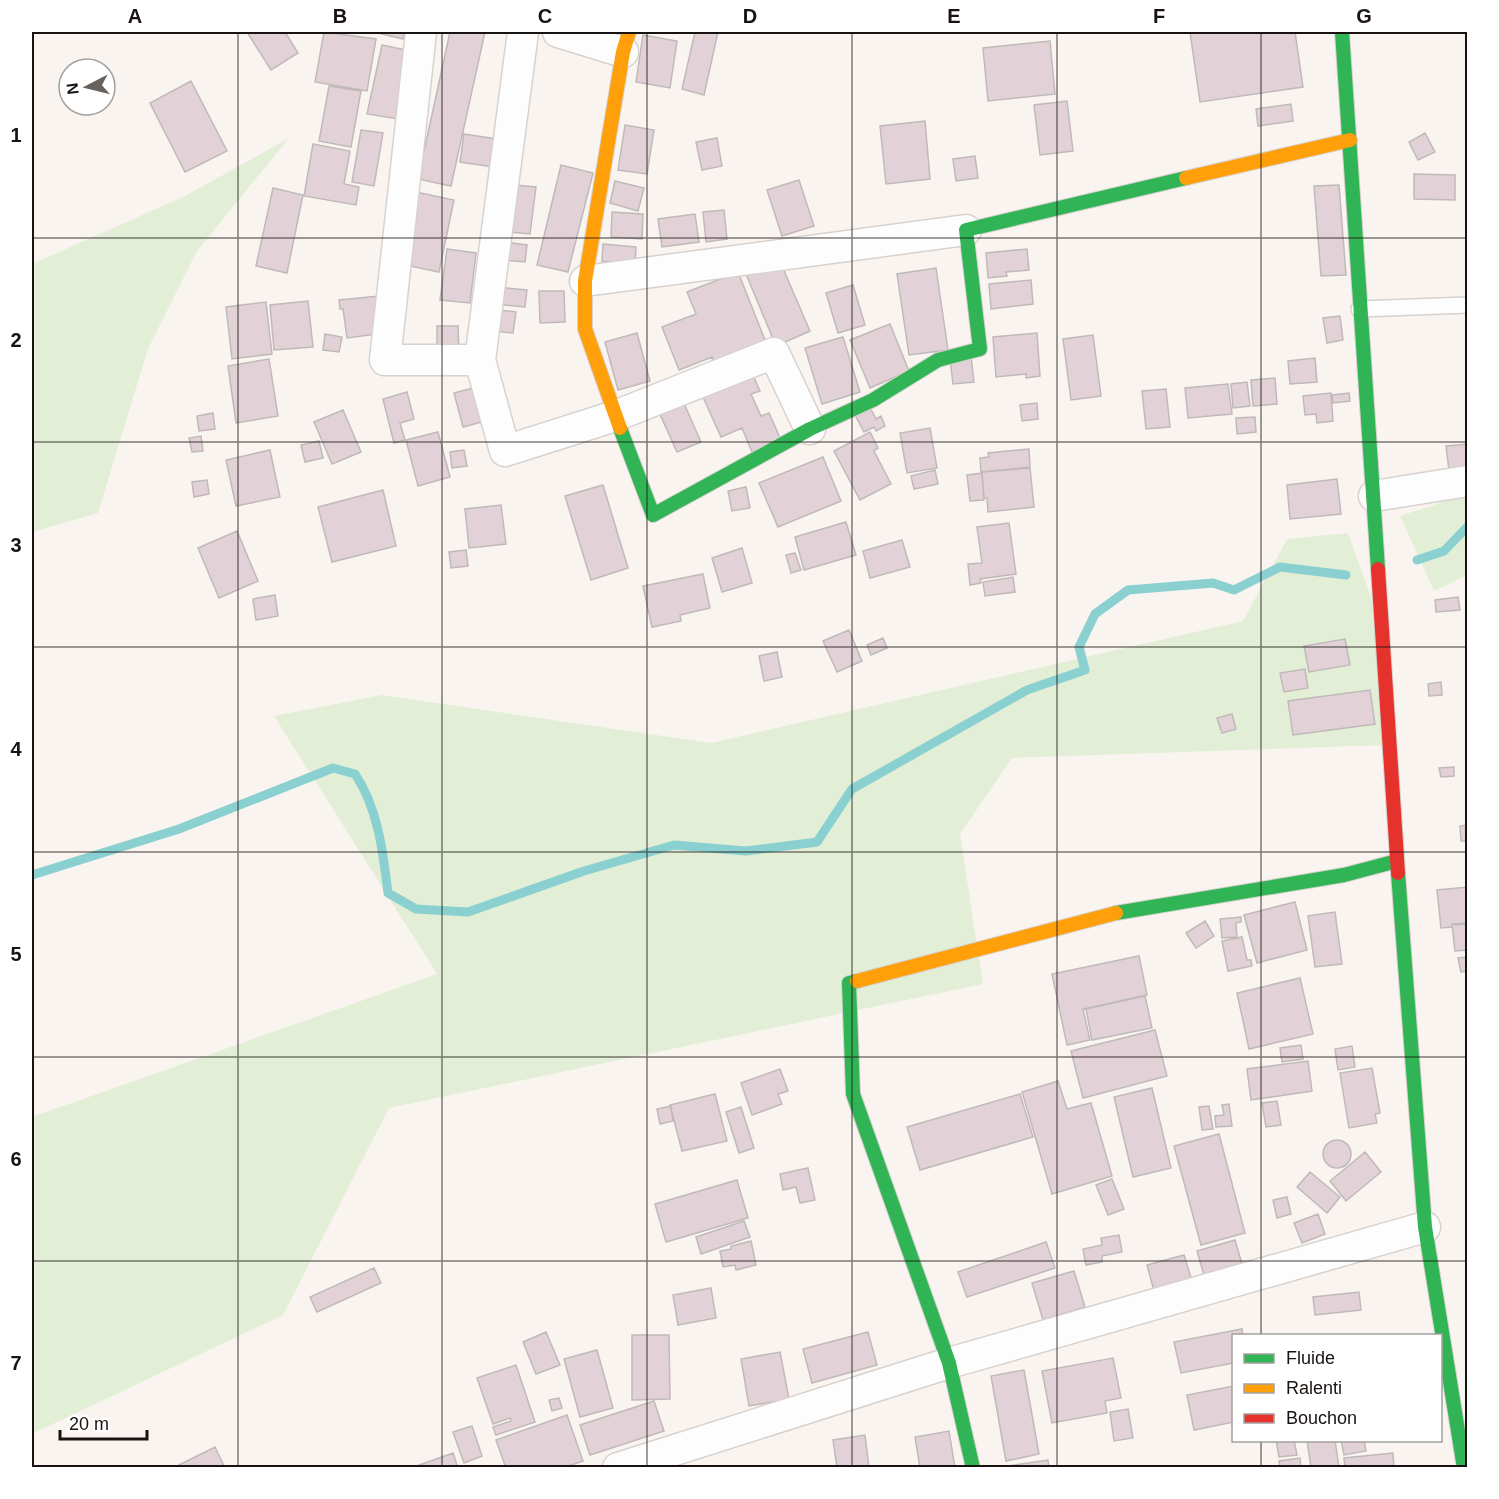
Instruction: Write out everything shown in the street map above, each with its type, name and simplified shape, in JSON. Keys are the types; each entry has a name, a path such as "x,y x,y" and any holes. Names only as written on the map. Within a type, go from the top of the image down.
{"street":[{"path":"421,32 385,360 480,360"},
{"path":"524,32 480,360 505,451 615,416 774,353 810,429"},
{"path":"558,32 626,42 585,281 585,328 615,416 653,515 810,429 873,400 938,360 980,349 966,230"},
{"path":"1342,32 1397,861 1425,1227 1464,1467"},
{"path":"585,281 966,230 1350,140"},
{"path":"1374,496 1467,481"},
{"path":"973,1467 949,1363 853,1094 849,983 1107,915 1344,875 1397,861"},
{"path":"618,1467 949,1363 1425,1227"}],"lane":[{"path":"1359,309 1467,305"}],"green space":[{"path":"289,138 197,251 148,349 98,513 32,532 32,264 185,196"},
{"path":"1467,494 1467,575 1434,591 1400,516"},
{"path":"1348,533 1372,600 1385,745 1012,758 960,834 983,984 389,1108 283,1315 32,1434 32,1117 437,974 274,716 382,695 711,743 1243,621 1287,539"}],"building":[{"path":"247,32 285,32 298,53 271,70"},
{"path":"324,32 376,39 367,91 315,82"},
{"path":"404,32 403,39 378,33"},
{"path":"450,32 485,32 451,186 418,179"},
{"path":"695,32 718,32 704,95 682,89"},
{"path":"1190,32 1295,32 1303,87 1200,102"},
{"path":"643,35 677,41 670,88 636,82"},
{"path":"1050,41 1055,94 988,101 983,48"},
{"path":"382,45 411,51 398,119 367,114"},
{"path":"191,81 227,151 185,172 150,103"},
{"path":"329,86 361,91 351,147 319,141"},
{"path":"1067,101 1073,151 1040,155 1034,105"},
{"path":"1291,104 1293,121 1258,126 1256,109"},
{"path":"925,121 930,179 886,184 880,126"},
{"path":"625,125 654,130 647,174 618,170"},
{"path":"361,130 383,133 374,186 352,182"},
{"path":"1425,133 1435,152 1418,160 1409,142"},
{"path":"464,134 497,139 493,167 460,162"},
{"path":"717,138 722,166 702,170 696,142"},
{"path":"313,144 350,151 344,184 359,187 356,205 304,196"},
{"path":"975,156 978,178 956,181 953,159"},
{"path":"561,165 593,173 568,272 537,265"},
{"path":"1414,174 1455,175 1455,200 1414,199"},
{"path":"799,180 814,226 782,236 767,190"},
{"path":"615,181 644,188 638,211 610,203"},
{"path":"515,185 536,187 530,234 510,232"},
{"path":"1339,185 1346,275 1321,276 1314,186"},
{"path":"273,188 303,195 287,273 256,266"},
{"path":"416,192 454,200 439,272 401,264"},
{"path":"724,210 727,239 706,242 703,212"},
{"path":"612,212 643,214 642,239 611,237"},
{"path":"695,214 699,242 662,247 658,219"},
{"path":"504,242 527,245 525,262 502,260"},
{"path":"603,244 636,247 635,264 602,261"},
{"path":"447,249 476,253 470,303 440,300"},
{"path":"1027,249 1029,270 1006,272 1007,276 988,278 986,253"},
{"path":"779,259 810,331 776,346 746,274"},
{"path":"936,268 948,350 909,355 897,274"},
{"path":"738,272 767,345 715,366 712,357 679,370 662,327 696,314 687,292"},
{"path":"1031,280 1033,304 991,309 989,284"},
{"path":"853,285 865,325 838,333 826,293"},
{"path":"496,287 527,290 525,307 494,304"},
{"path":"539,291 564,291 565,322 540,323"},
{"path":"379,296 384,333 347,338 343,309 340,309 339,300"},
{"path":"308,301 313,347 274,350 270,305"},
{"path":"266,302 272,354 232,359 226,307"},
{"path":"489,309 516,312 513,333 487,330"},
{"path":"1340,316 1343,340 1327,343 1323,318"},
{"path":"890,324 909,371 870,388 850,340"},
{"path":"437,326 458,326 459,351 437,351"},
{"path":"637,333 650,381 618,390 605,342"},
{"path":"1037,333 1040,376 1026,378 1026,374 996,377 993,337"},
{"path":"325,334 342,337 339,352 323,350"},
{"path":"1093,335 1101,396 1071,400 1063,339"},
{"path":"843,337 860,392 822,404 805,348"},
{"path":"971,356 974,382 953,384 950,358"},
{"path":"1315,358 1317,382 1290,384 1288,361"},
{"path":"269,359 278,416 236,423 228,366"},
{"path":"752,373 760,391 751,394 761,416 769,413 781,440 752,452 742,428 721,437 702,395"},
{"path":"1275,378 1277,404 1253,406 1251,380"},
{"path":"1247,382 1250,406 1233,408 1231,384"},
{"path":"1228,384 1232,414 1188,418 1185,388"},
{"path":"484,385 493,419 463,427 454,393"},
{"path":"1166,389 1170,427 1146,429 1142,391"},
{"path":"407,392 414,419 400,423 405,440 394,443 383,399"},
{"path":"1331,393 1333,421 1317,423 1316,414 1305,415 1303,396"},
{"path":"1349,393 1350,401 1333,403 1332,395"},
{"path":"683,401 701,442 677,452 659,412"},
{"path":"1037,403 1038,419 1022,421 1020,405"},
{"path":"870,407 876,419 881,416 885,426 876,431 874,427 864,432 855,415"},
{"path":"343,410 361,452 332,464 314,422"},
{"path":"213,413 215,429 199,431 197,416"},
{"path":"1255,417 1256,432 1237,434 1236,418"},
{"path":"930,428 937,468 907,473 900,433"},
{"path":"438,432 450,477 418,486 406,440"},
{"path":"870,432 878,448 874,451 891,484 860,500 834,451"},
{"path":"201,436 203,451 192,452 189,438"},
{"path":"319,441 323,458 305,462 301,445"},
{"path":"1468,444 1468,476 1450,478 1446,446"},
{"path":"1029,449 1030,467 981,472 980,458 989,457 988,453"},
{"path":"270,450 280,497 236,506 226,460"},
{"path":"464,450 467,466 452,468 450,452"},
{"path":"823,457 841,501 778,527 759,483"},
{"path":"1030,468 1034,507 988,512 987,498 984,498 982,472"},
{"path":"935,470 938,484 914,489 911,476"},
{"path":"982,473 984,500 970,501 967,475"},
{"path":"1337,479 1341,514 1290,519 1287,485"},
{"path":"207,480 209,494 194,497 192,482"},
{"path":"603,485 628,568 591,580 565,496"},
{"path":"746,487 750,508 732,511 728,491"},
{"path":"383,490 396,546 332,562 318,507"},
{"path":"501,505 506,544 469,548 465,509"},
{"path":"846,522 856,555 804,570 795,537"},
{"path":"1009,523 1016,574 980,579 981,583 970,585 968,564 982,563 977,527"},
{"path":"237,531 258,581 219,598 198,548"},
{"path":"902,540 910,567 870,578 863,551"},
{"path":"742,548 752,583 722,592 712,558"},
{"path":"466,550 468,566 451,568 449,552"},
{"path":"795,553 801,570 791,573 786,555"},
{"path":"703,574 710,608 680,615 681,621 652,627 643,586"},
{"path":"1013,577 1015,592 985,596 983,582"},
{"path":"275,595 278,616 256,620 253,599"},
{"path":"1458,597 1460,610 1436,612 1435,600"},
{"path":"849,630 862,661 837,672 823,641"},
{"path":"883,638 887,648 871,655 867,645"},
{"path":"1345,639 1350,665 1309,672 1304,646"},
{"path":"777,652 782,677 764,681 759,656"},
{"path":"1305,669 1308,688 1284,692 1280,673"},
{"path":"1441,682 1442,695 1429,696 1428,684"},
{"path":"1370,690 1375,724 1293,735 1288,701"},
{"path":"1232,714 1236,729 1222,733 1217,718"},
{"path":"1454,767 1454,776 1441,777 1439,768"},
{"path":"1468,825 1468,841 1461,841 1460,826"},
{"path":"1468,887 1468,923 1452,924 1452,927 1441,928 1437,890"},
{"path":"1295,902 1307,950 1257,963 1244,915"},
{"path":"1335,912 1342,964 1315,967 1308,916"},
{"path":"1241,917 1241,922 1236,923 1237,937 1222,938 1220,919"},
{"path":"1205,921 1214,936 1196,948 1186,933"},
{"path":"1466,924 1468,950 1455,951 1452,925"},
{"path":"1242,937 1247,960 1251,960 1252,966 1228,971 1222,941"},
{"path":"1139,956 1147,995 1083,1009 1090,1040 1067,1045 1052,974"},
{"path":"1468,957 1468,971 1461,972 1458,958"},
{"path":"1300,978 1313,1034 1249,1049 1237,993"},
{"path":"1145,996 1152,1028 1092,1040 1086,1009"},
{"path":"1155,1030 1167,1076 1083,1098 1071,1051"},
{"path":"1301,1045 1303,1059 1282,1062 1280,1048"},
{"path":"1352,1046 1355,1067 1338,1070 1335,1049"},
{"path":"1308,1061 1312,1091 1251,1100 1247,1069"},
{"path":"1372,1068 1380,1113 1375,1114 1377,1123 1349,1128 1340,1073"},
{"path":"780,1069 788,1091 778,1094 782,1104 752,1115 741,1083"},
{"path":"1058,1081 1067,1109 1091,1103 1112,1176 1052,1194 1022,1092"},
{"path":"1152,1088 1171,1168 1133,1177 1114,1097"},
{"path":"715,1094 727,1141 682,1151 670,1105"},
{"path":"1020,1094 1033,1137 920,1170 907,1127"},
{"path":"1277,1101 1281,1125 1266,1127 1262,1103"},
{"path":"1229,1104 1232,1126 1216,1127 1215,1116 1224,1115 1222,1105"},
{"path":"671,1106 673,1121 660,1124 657,1109"},
{"path":"1209,1106 1213,1129 1202,1130 1199,1107"},
{"path":"741,1107 754,1148 739,1153 726,1112"},
{"path":"1219,1134 1245,1233 1201,1245 1174,1146"},
{"path":"1337,1140 1347,1144 1351,1154 1347,1164 1337,1168 1327,1164 1323,1154 1327,1144"},
{"path":"1365,1152 1381,1172 1346,1201 1330,1181"},
{"path":"808,1168 815,1200 800,1203 796,1187 783,1190 780,1174"},
{"path":"1310,1172 1340,1197 1327,1213 1297,1187"},
{"path":"1112,1179 1124,1209 1108,1215 1096,1185"},
{"path":"737,1180 748,1218 666,1242 655,1204"},
{"path":"1287,1197 1291,1214 1277,1218 1273,1200"},
{"path":"1318,1214 1325,1234 1302,1243 1294,1223"},
{"path":"744,1221 750,1237 701,1254 696,1237"},
{"path":"1119,1235 1122,1252 1102,1256 1102,1262 1086,1265 1083,1249 1102,1245 1101,1238"},
{"path":"1235,1240 1242,1264 1204,1275 1197,1251"},
{"path":"751,1241 756,1265 736,1270 735,1265 723,1267 720,1251"},
{"path":"1046,1242 1055,1268 967,1297 958,1272"},
{"path":"1184,1255 1192,1281 1154,1291 1147,1265"},
{"path":"374,1268 381,1283 317,1312 310,1297"},
{"path":"1074,1271 1085,1307 1043,1320 1032,1283"},
{"path":"711,1288 716,1318 678,1325 673,1295"},
{"path":"1359,1292 1361,1310 1315,1315 1313,1297"},
{"path":"1242,1329 1243,1334 1232,1334 1232,1363 1181,1373 1174,1342"},
{"path":"546,1332 560,1365 536,1374 523,1342"},
{"path":"868,1332 877,1365 812,1383 803,1349"},
{"path":"632,1335 669,1335 670,1399 632,1400"},
{"path":"597,1350 613,1408 580,1417 564,1359"},
{"path":"780,1352 789,1399 749,1406 741,1359"},
{"path":"1113,1358 1121,1398 1105,1401 1107,1413 1052,1423 1042,1371"},
{"path":"516,1365 535,1422 496,1435 493,1427 511,1421 510,1418 493,1424 477,1378"},
{"path":"1024,1370 1039,1454 1006,1461 991,1376"},
{"path":"1232,1386 1232,1422 1194,1430 1187,1395"},
{"path":"559,1398 562,1408 552,1411 549,1400"},
{"path":"654,1401 664,1431 590,1455 580,1425"},
{"path":"1128,1409 1133,1438 1114,1441 1110,1412"},
{"path":"567,1415 583,1461 563,1468 506,1468 496,1440"},
{"path":"472,1426 482,1456 464,1463 453,1432"},
{"path":"949,1431 955,1468 920,1468 915,1437"},
{"path":"865,1435 869,1468 837,1468 833,1440"},
{"path":"1276,1442 1294,1442 1297,1455 1279,1457"},
{"path":"1307,1442 1335,1442 1339,1468 1311,1468"},
{"path":"1341,1442 1364,1442 1366,1451 1344,1455"},
{"path":"215,1447 225,1468 173,1468"},
{"path":"453,1453 458,1468 411,1468"},
{"path":"1393,1453 1394,1468 1345,1468 1344,1458"},
{"path":"1300,1458 1301,1468 1280,1468 1279,1461"},
{"path":"1048,1460 1049,1468 1008,1466"}],"waterway":[{"path":"1417,560 1444,551 1468,526"},
{"path":"32,875 179,829 333,768 355,774 363,787 374,816 388,893 416,909 468,912 584,871 674,845 746,851 817,842 852,789 1027,690 1085,670 1079,647 1095,614 1128,590 1213,583 1234,590 1280,567 1346,575"}],"traffic: fast":[{"path":"1342,32 1378,569"},
{"path":"620,428 653,515 810,429 873,400 938,360 980,349 966,230 1186,178"},
{"path":"1116,913 1344,875 1397,861"},
{"path":"1398,873 1425,1227 1464,1468"},
{"path":"857,981 849,983 853,1094 949,1363 973,1468"}],"traffic: slow":[{"path":"620,428 585,329 585,281 623,52 629,32"},
{"path":"1186,178 1350,140"},
{"path":"857,981 1116,913"}],"traffic: jam":[{"path":"1378,569 1398,873"}]}
